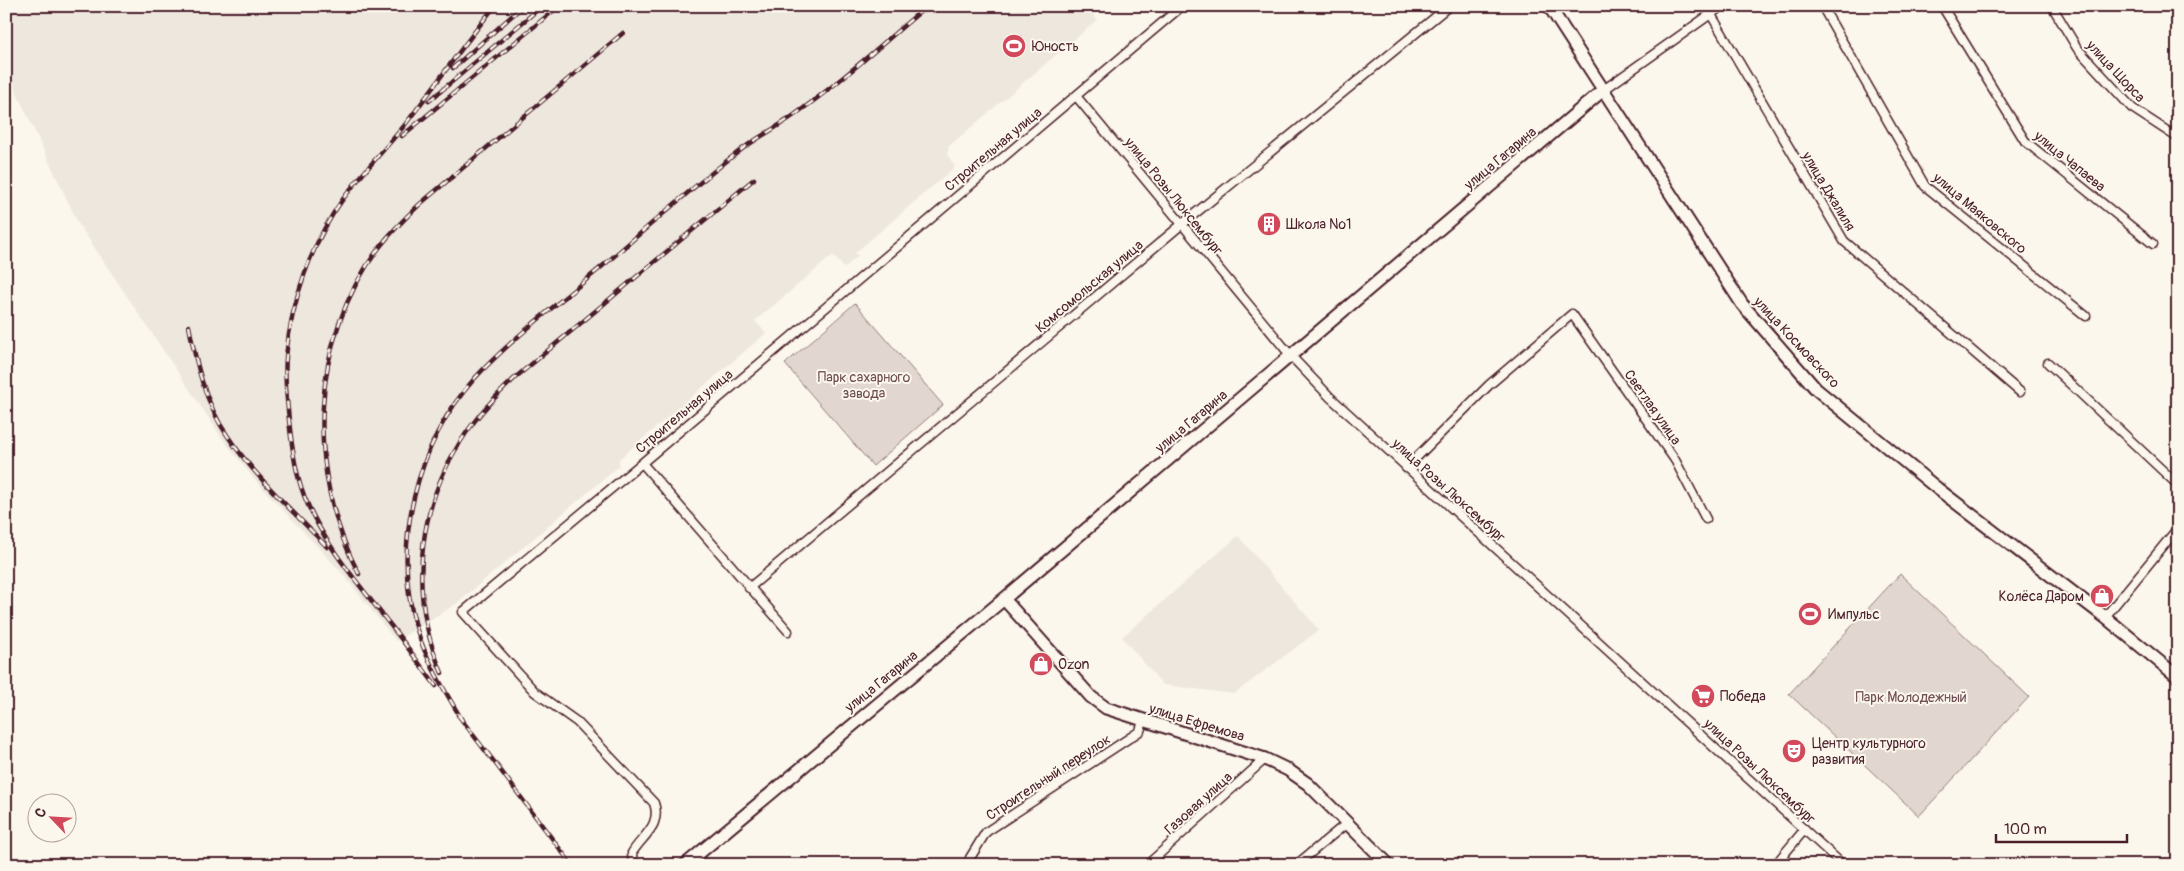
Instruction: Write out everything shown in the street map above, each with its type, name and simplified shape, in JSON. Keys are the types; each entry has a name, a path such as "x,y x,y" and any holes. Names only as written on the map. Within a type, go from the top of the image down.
{"street":[{"name":"Строительная улица","path":"632,865 632,854 656,820 657,812 654,804 577,722 566,712 535,692 463,612 1182,6"},
{"name":"Комсомольская улица","path":"749,588 1181,225 1449,6"},
{"name":"улица Космовского","path":"1549,6 1602,91 1742,304 1816,389 1938,489 2106,617 2178,677"},
{"name":"улица Джалиля","path":"1706,6 1844,241 2020,392"},
{"name":"улица Гагарина","path":"685,865 1004,599 1602,91 1722,6"},
{"name":"улица Маяковского","path":"1822,6 1925,186 2086,316"},
{"name":"улица Чапаева","path":"1942,6 2025,141 2152,244"},
{"name":"улица Щорса","path":"2052,6 2077,48 2132,108 2178,138"},
{"name":"улица Розы Люксембург","path":"1076,96 1290,356 1330,397 1843,865"},
{"name":"Светлая улица","path":"1406,468 1489,385 1572,314 1675,460 1706,519"},
{"path":"2048,363 2178,485"},
{"path":"642,463 788,631"},
{"path":"2106,617 2178,528"},
{"name":"улица Ефремова","path":"1004,599 1091,697 1106,708 1265,759 1288,770 1308,784 1389,865"},
{"name":"Строительный переулок","path":"970,858 986,832 1140,731 1143,721"},
{"name":"Газовая улица","path":"1147,865 1265,759"},
{"path":"1296,865 1347,823"},
{"path":"1775,865 1805,829"}],"shaded area":[{"path":"6,6 1086,6 1097,20 949,146 947,154 955,167 855,253 858,256 844,268 833,255 755,321 766,333 619,459 619,466 456,604 396,641 343,574 255,480 222,438 78,223 6,70"},
{"path":"1238,536 1319,630 1234,694 1163,685 1122,637"}],"green space":[{"name":"Парк сахарного завода","path":"855,303 943,405 873,466 785,364"},
{"name":"Парк Молодежный","path":"1900,574 2029,697 1919,816 1789,694"}],"railway":[{"path":"436,686 334,551 308,505 300,485 293,452 286,388 286,357 293,316 304,274 321,235 332,216 343,199 404,126 495,6"},
{"path":"453,68 523,6"},
{"path":"429,101 542,6"},
{"path":"402,136 559,6"},
{"path":"462,720 437,676 421,642 410,597 407,564 408,530 414,497 424,464 437,433 455,404 490,362 674,204 745,147 793,116 833,86 927,6"},
{"path":"359,574 342,535 330,494 324,451 323,408 328,365 339,324 356,285 379,248 398,225 420,204 623,33"},
{"path":"442,673 430,641 421,575 423,543 430,511 441,480 455,450 474,422 494,398 516,377 754,179"},
{"path":"189,326 198,368 207,396 219,423 249,465 327,547"},
{"path":"458,715 490,757"},
{"path":"486,751 572,865"}],"place":[{"name":"Юность","path":"1014,46"},
{"name":"Школа №1","path":"1269,224"},
{"name":"Колёса Даром","path":"2102,596"},
{"name":"Импульс","path":"1810,614"},
{"name":"Ozon","path":"1041,664"},
{"name":"Победа","path":"1703,696"},
{"name":"Центр культурного развития","path":"1794,751"}]}
